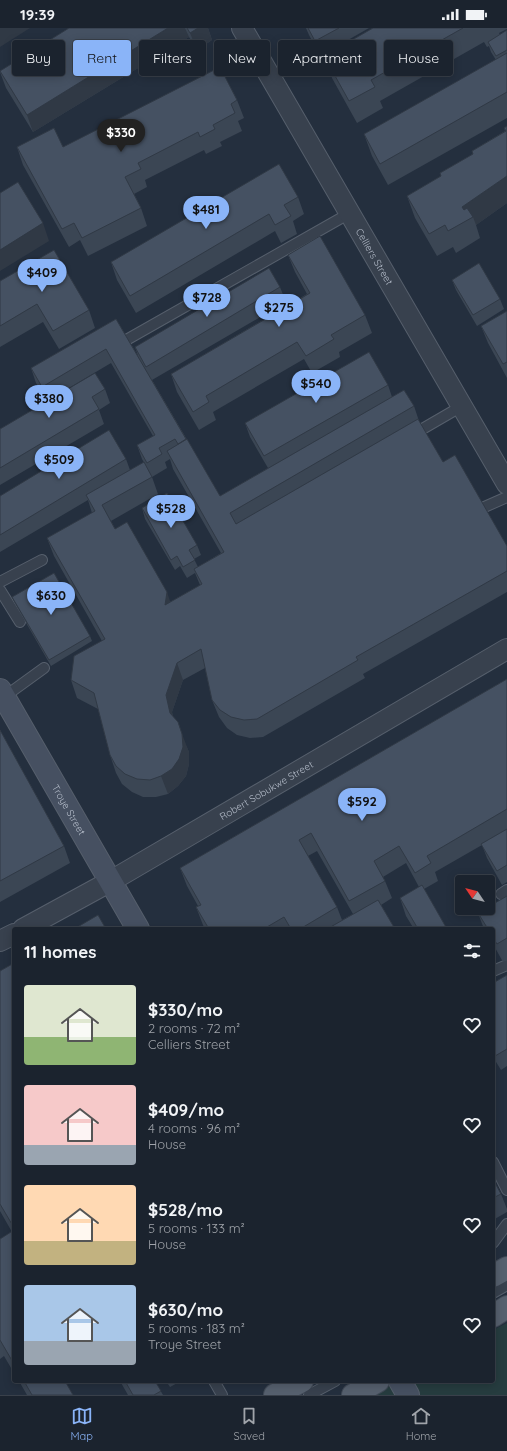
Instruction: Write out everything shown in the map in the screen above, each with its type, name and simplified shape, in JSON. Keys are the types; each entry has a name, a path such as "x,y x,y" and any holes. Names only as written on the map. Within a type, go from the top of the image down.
{"main road":[{"name":"Troye Street","path":"2,694 137,927"},
{"path":"495,1315 507,1308"},
{"path":"275,1395 298,1383"},
{"path":"353,1395 374,1383"},
{"path":"401,1383 408,1395"}],"street":[{"name":"Celliers Street","path":"242,28 507,484"},
{"name":"Robert Sobukwe Street","path":"27,927 111,881 507,649"},
{"path":"0,941 12,935"}],"lane":[{"path":"128,339 350,213"},
{"path":"400,442 462,406"},
{"path":"466,515 492,505 507,497"},
{"path":"0,582 42,560"},
{"path":"0,590 20,622"},
{"path":"2,694 44,668"},
{"path":"495,970 507,965"},
{"path":"495,1166 507,1190"},
{"path":"495,1240 507,1224"},
{"path":"215,1383 222,1395"},
{"path":"309,1395 331,1383"}],"green space":[{"path":"507,1323 507,1395 373,1395 395,1383 495,1383 495,1329"}],"building":[{"path":"69,28 168,28 149,40 139,40 139,46 131,51 131,40 73,40 73,76 90,76 27,115 0,71 12,64 12,76 65,76 65,40 50,40"},
{"path":"187,28 198,28 190,33"},
{"path":"308,28 339,28 317,40 314,40"},
{"path":"373,28 463,28 442,40 384,40 384,73 371,80 375,87 349,101 335,76 376,76 376,40 352,40"},
{"path":"507,30 507,50 496,56 488,42"},
{"path":"507,53 507,92 380,164 364,134"},
{"path":"214,70 214,76 225,76 237,100 231,104 235,113 213,125 215,129 200,137 198,132 138,163 141,169 125,177 141,208 82,238 74,223 62,229 17,147 54,128 63,147 202,76 206,76 206,74"},
{"path":"507,126 507,176 462,207 464,210 467,208 473,217 448,231 445,225 429,234 407,196 441,176 440,173 473,154 472,151 506,131 504,128"},
{"path":"279,164 298,197 284,205 291,216 275,225 269,214 130,296 111,262"},
{"path":"18,182 43,223 0,250 0,193"},
{"path":"320,236 365,315 331,335 334,339 306,356 297,342 206,396 209,402 193,412 171,374 310,293 288,255"},
{"path":"54,250 89,310 53,331 37,304 0,326 0,281"},
{"path":"479,263 500,299 473,315 452,280"},
{"path":"269,268 280,287 146,367 135,347"},
{"path":"507,311 507,362 503,364 481,326"},
{"path":"116,319 186,439 178,444 175,439 159,448 162,454 147,463 137,445 155,435 106,349 42,387 31,368"},
{"path":"369,352 388,385 264,456 245,423"},
{"path":"95,373 105,389 92,397 99,409 0,468 0,429"},
{"path":"404,390 414,406 230,513 236,524 418,419 443,462 455,455 507,546 507,571 356,657 358,660 257,719 244,720 231,717 220,710 212,700 201,649 177,663 166,695 170,713 178,722 182,734 183,747 179,759 172,769 161,776 150,780 137,779 125,774 116,766 110,755 94,693 71,680 74,656 105,639 47,538 95,511 86,495 144,462 152,477 102,505 115,529 127,522 167,592 165,605 202,584 194,569 224,552 167,451 187,439 220,496"},
{"path":"109,430 126,459 0,535 0,496"},
{"path":"167,493 197,545 189,550 195,560 183,567 177,556 171,560 142,508"},
{"path":"54,573 90,636 49,660 12,597"},
{"path":"507,679 507,809 427,856 431,863 415,873 399,846 374,861 385,881 349,901 311,833 299,840 337,907 303,927 290,927 284,917 267,927 208,927 196,907 201,905 180,868"},
{"path":"0,730 64,846 0,881"},
{"path":"507,829 507,865 497,871 481,844"},
{"path":"422,885 446,927 417,927 400,898"},
{"path":"507,896 507,938 497,944 495,941 495,927 487,927 479,915 495,915 495,903"},
{"path":"378,900 394,927 331,927"},
{"path":"98,915 105,927 77,927"},
{"path":"12,964 12,1224 0,1204 0,971"},
{"path":"507,975 507,1049 495,1056 495,982"},
{"path":"495,1183 501,1194 495,1197"},
{"path":"12,1231 12,1361 0,1340 0,1239"},
{"path":"25,1383 66,1383 73,1395 32,1395"},
{"path":"126,1383 156,1383 161,1391 154,1395 133,1395"}]}
